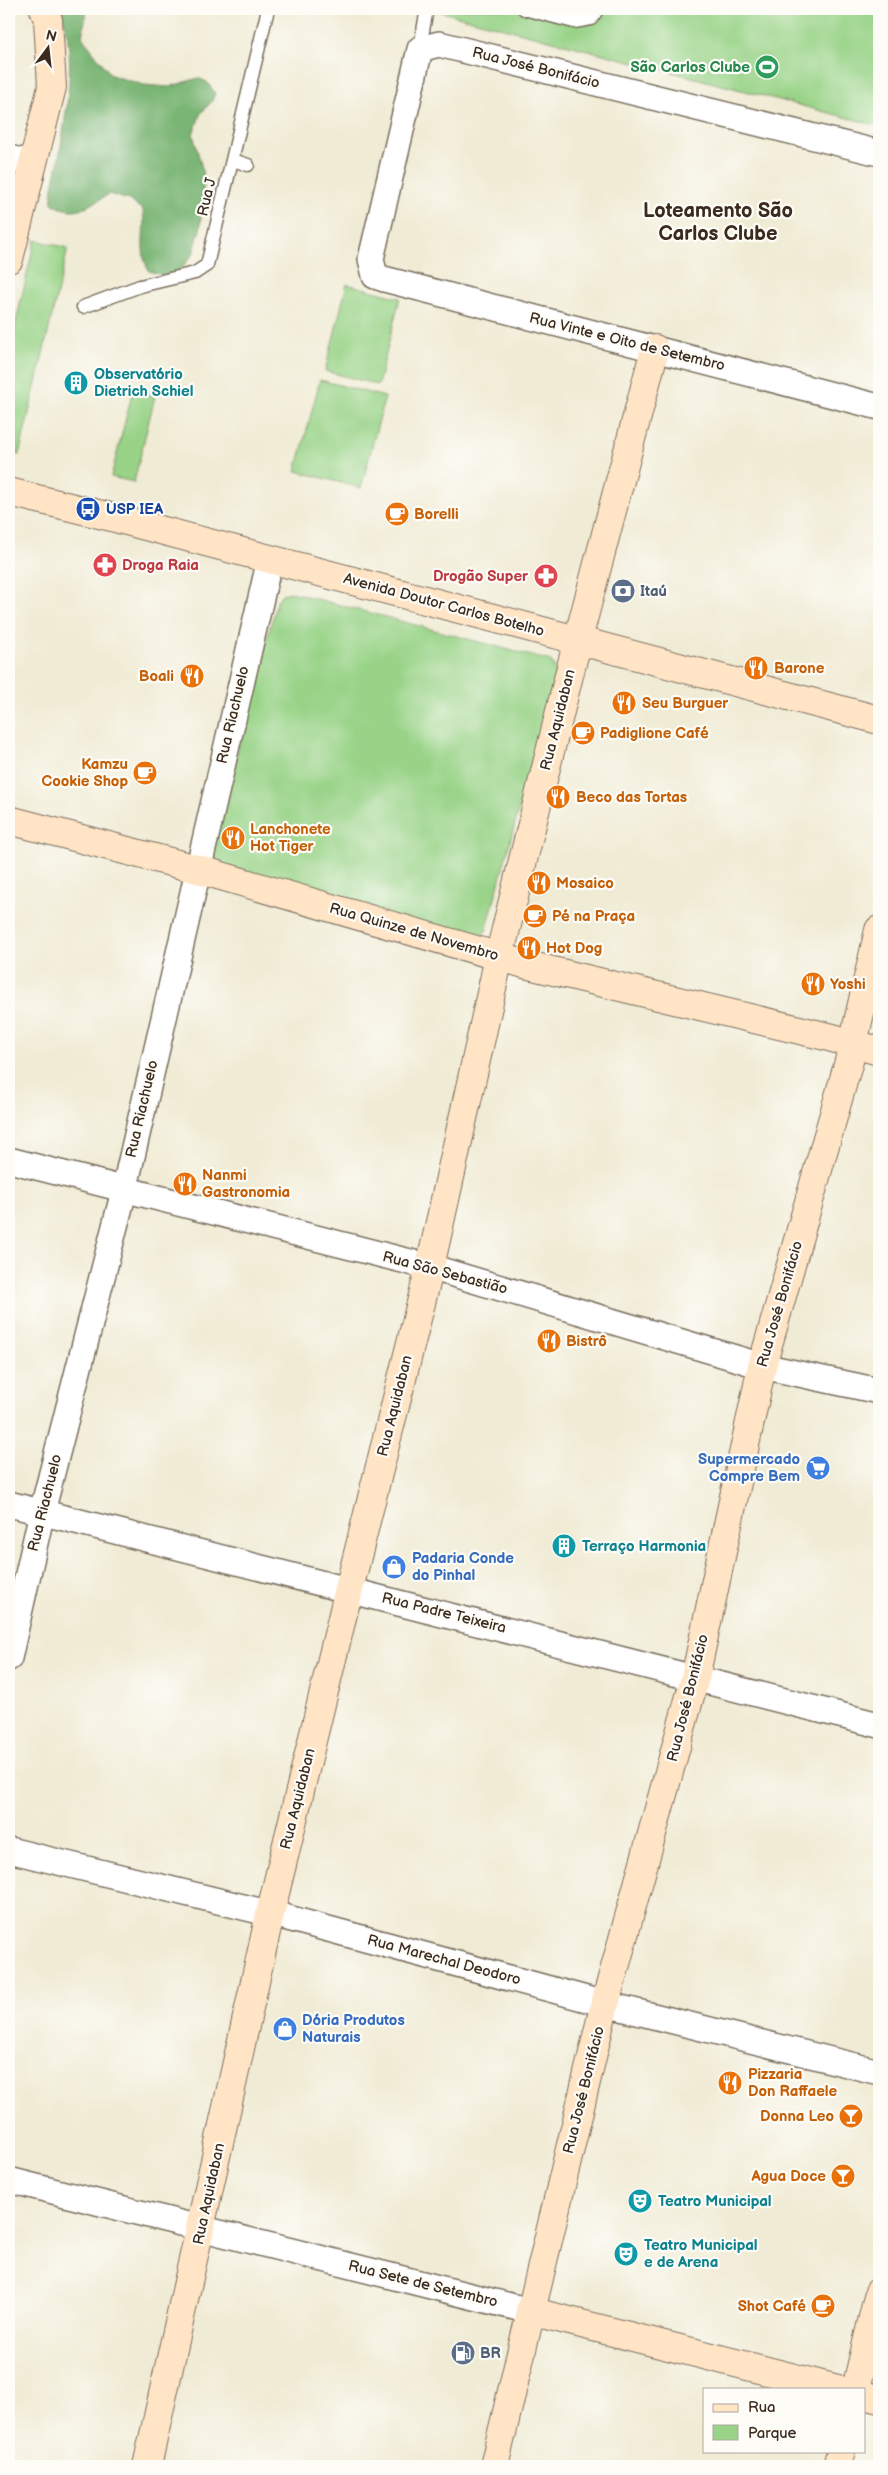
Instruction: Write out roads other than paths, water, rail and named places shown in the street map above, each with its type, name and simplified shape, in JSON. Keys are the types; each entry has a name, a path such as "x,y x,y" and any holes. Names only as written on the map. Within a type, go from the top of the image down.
{"main road":[{"path":"9,259 21,161 52,88 48,20 44,9"},
{"name":"Rua Aquidaban","path":"147,2466 202,2228 270,1914 430,1267 499,957 578,639 655,349"},
{"name":"Avenida Doutor Carlos Botelho","path":"9,492 578,639 879,720"},
{"name":"Rua Quinze de Novembro","path":"9,820 197,869 499,957 829,1037 879,1051"},
{"name":"Rua José Bonifácio","path":"494,2466 605,2004 695,1678 762,1366 853,1044 879,930"},
{"path":"856,2388 879,2292"},
{"name":"Rua Sete de Setembro","path":"530,2311 834,2388"},
{"path":"866,2396 879,2399"},
{"path":"837,2466 841,2452"}],"street":[{"name":"Rua José Bonifácio","path":"428,47 439,44 879,153"},
{"name":"Rua Vinte e Oito de Setembro","path":"428,47 420,48 371,259 375,276 879,407"},
{"name":"Rua Riachuelo","path":"9,1658 42,1512 124,1190 270,559"},
{"name":"Rua São Sebastião","path":"9,1160 430,1267 762,1366 879,1391"},
{"name":"Rua Padre Teixeira","path":"9,1504 879,1725"},
{"name":"Rua Marechal Deodoro","path":"9,1850 270,1914 605,2004 879,2072"},
{"name":"Rua Sete de Setembro","path":"9,2180 530,2311"}],"lane":[{"name":"Rua J","path":"83,307 140,286 196,273 207,265 268,9"},
{"path":"428,9 422,36 428,47"},
{"path":"524,9 574,22 591,20 598,9"},
{"path":"233,160 248,165"}],"place":[{"name":"São Carlos Clube","path":"767,67"},
{"name":"Observatório Dietrich Schiel","path":"76,383"},
{"name":"USP IEA","path":"88,509"},
{"name":"Borelli","path":"397,514"},
{"name":"Droga Raia","path":"105,565"},
{"name":"Drogão Super","path":"546,576"},
{"name":"Itaú","path":"623,591"},
{"name":"Barone","path":"756,668"},
{"name":"Boali","path":"192,676"},
{"name":"Seu Burguer","path":"624,703"},
{"name":"Padiglione Café","path":"583,733"},
{"name":"Kamzu Cookie Shop","path":"145,773"},
{"name":"Beco das Tortas","path":"558,797"},
{"name":"Lanchonete Hot Tiger","path":"233,838"},
{"name":"Mosaico","path":"539,883"},
{"name":"Pé na Praça","path":"535,916"},
{"name":"Hot Dog","path":"529,948"},
{"name":"Yoshi","path":"813,984"},
{"name":"Nanmi Gastronomia","path":"185,1184"},
{"name":"Bistrô","path":"549,1341"},
{"name":"Supermercado Compre Bem","path":"818,1468"},
{"name":"Terraço Harmonia","path":"564,1546"},
{"name":"Padaria Conde do Pinhal","path":"394,1567"},
{"name":"Dória Produtos Naturais","path":"285,2029"},
{"name":"Pizzaria Don Raffaele","path":"730,2083"},
{"name":"Donna Leo","path":"851,2116"},
{"name":"Agua Doce","path":"843,2176"},
{"name":"Teatro Municipal","path":"640,2201"},
{"name":"Teatro Municipal e de Arena","path":"626,2254"},
{"name":"Shot Café","path":"823,2306"},
{"name":"BR","path":"463,2353"}],"district":[{"name":"Loteamento São Carlos Clube","path":"718,222"}]}
